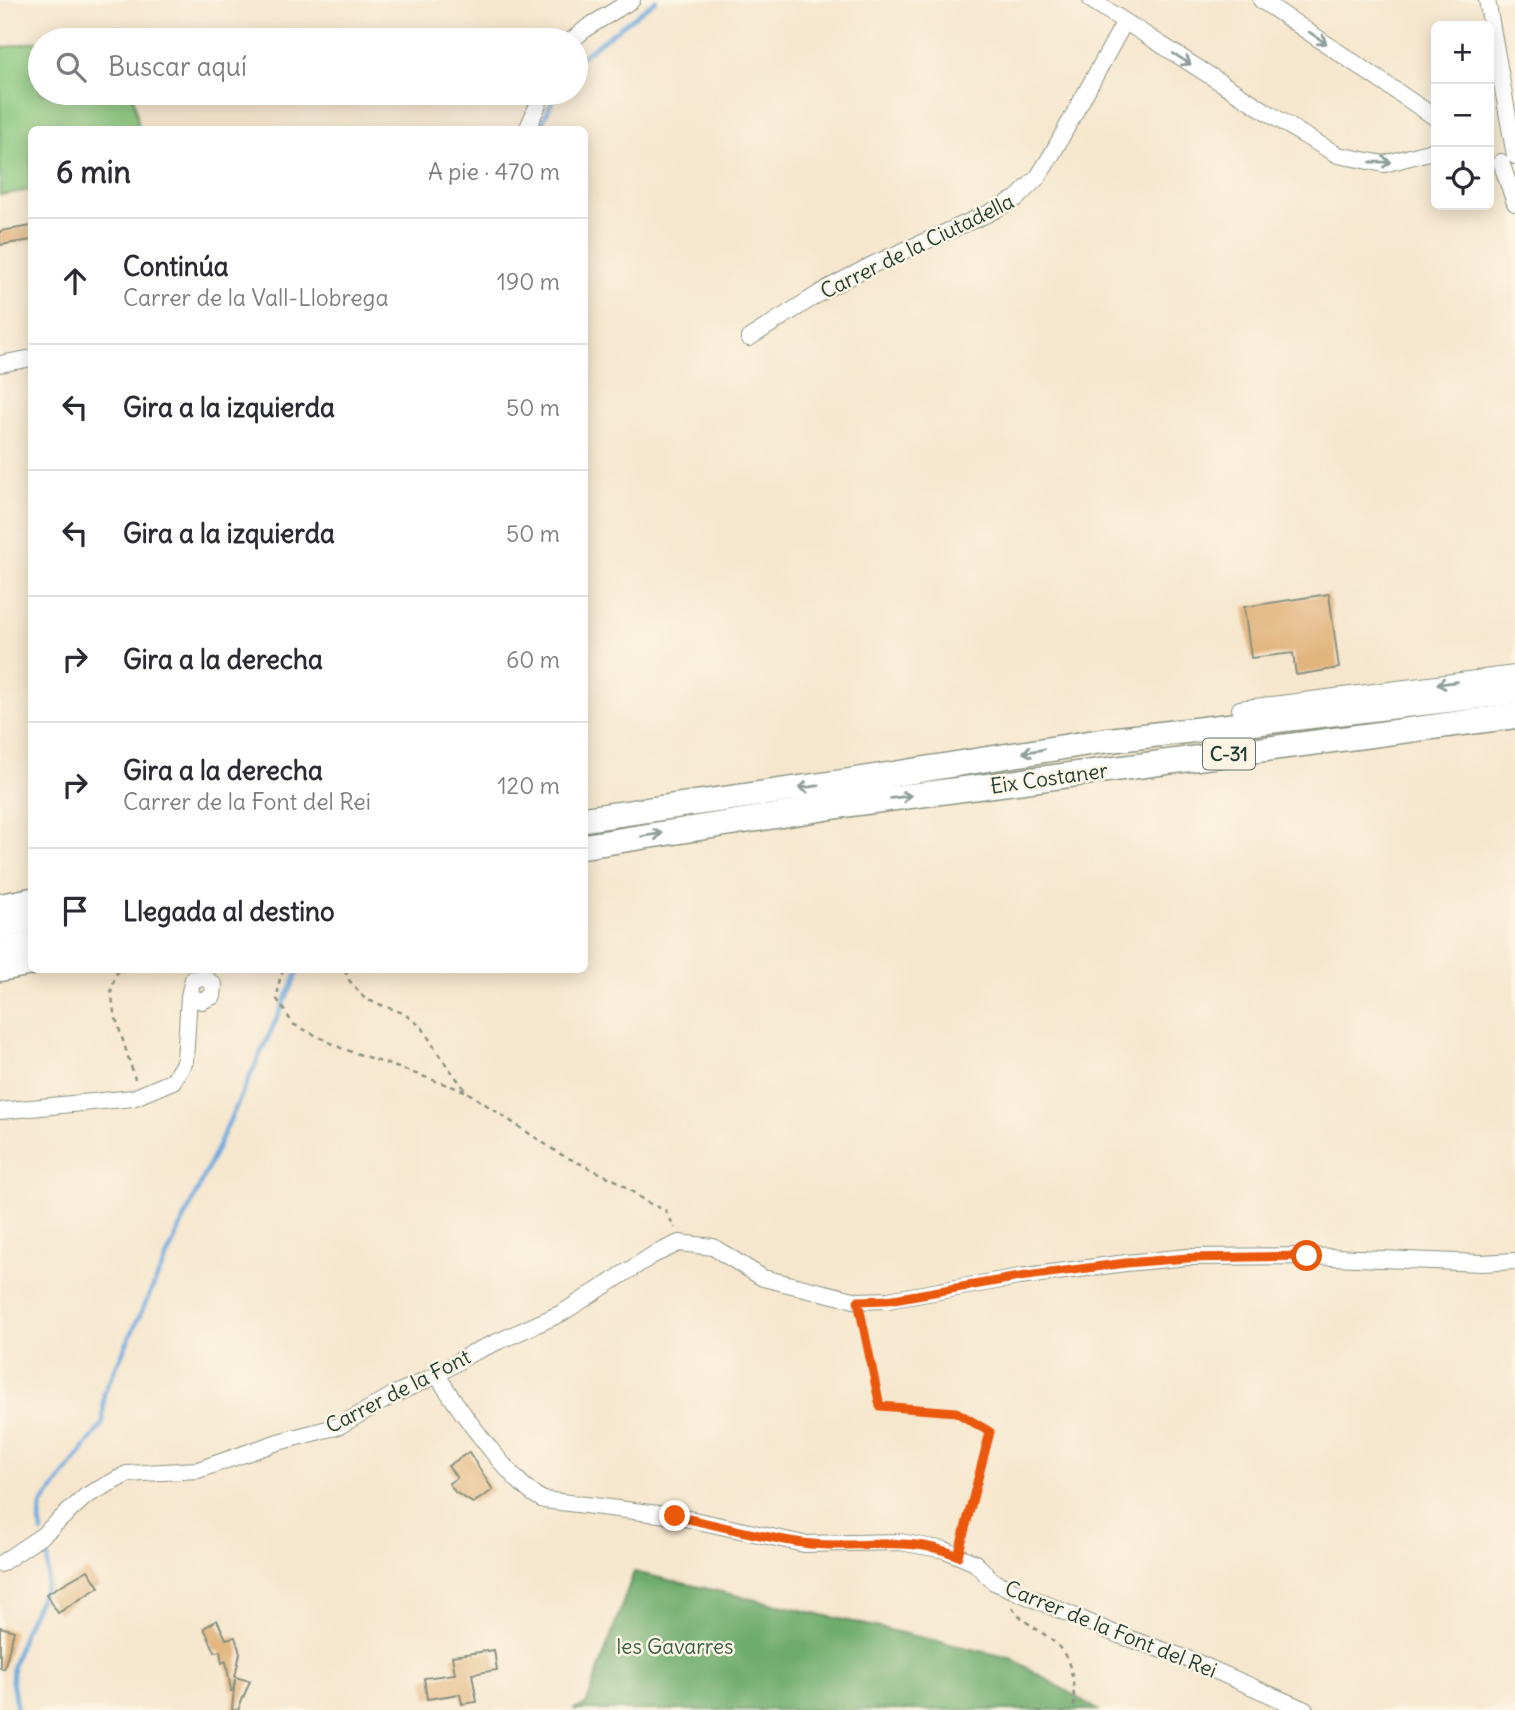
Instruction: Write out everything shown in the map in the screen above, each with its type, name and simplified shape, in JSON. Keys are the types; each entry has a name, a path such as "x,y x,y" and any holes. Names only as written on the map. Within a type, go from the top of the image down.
{"highway":[{"name":"C-31","path":"588,818 1101,740 1515,692"},
{"path":"1101,740 1240,709"},
{"name":"Eix Costaner","path":"588,845 943,792 1515,716"},
{"path":"943,792 1047,787 1515,728"},
{"path":"0,906 28,901"},
{"path":"0,926 28,921"},
{"path":"0,950 28,945"},
{"path":"0,970 28,964"}],"street":[{"path":"588,28 632,0"},
{"path":"1091,0 1338,155 1384,164 1431,151"},
{"path":"1261,0 1431,115"},
{"path":"1487,0 1505,157 1515,203"},
{"name":"Carrer de la Ciutadella","path":"749,338 828,288 1017,198 1038,177 1051,156 1124,23"},
{"path":"529,126 538,105"},
{"path":"0,364 28,359"},
{"path":"1240,709 1515,674"},
{"path":"0,1111 133,1098 173,1080 185,1061 189,996"},
{"path":"679,1243 713,1247 763,1278 858,1301 888,1300 1019,1277 1126,1263 1188,1258 1307,1256 1482,1263 1515,1261"},
{"name":"Carrer de la Font","path":"0,1564 33,1543 86,1496 127,1474 198,1469 238,1458 278,1442 339,1426 395,1394 437,1375 470,1354 562,1313 653,1255 679,1243"},
{"name":"Carrer de la Font del Rei","path":"437,1375 456,1404 527,1491 544,1500 675,1516 804,1544 900,1542 945,1550 975,1563 994,1582 1116,1634 1191,1660 1306,1710"}],"path":[{"path":"117,973 111,989 117,1024 136,1081 152,1091"},
{"path":"282,973 277,999 293,1024 341,1048 467,1092 560,1154 619,1182 646,1202 665,1210 679,1243"},
{"path":"346,973 349,981 365,999 403,1013 422,1027 467,1092"},
{"path":"858,1301 880,1406 956,1412 990,1432 958,1556"},
{"path":"1012,1606 1020,1617 1055,1643 1069,1662 1074,1682 1074,1710"}],"green space":[{"path":"28,43 28,105 135,105 138,126 28,126 28,190 0,195 0,48"},
{"name":"les Gavarres","path":"634,1572 1011,1658 1098,1710 573,1710 586,1705"}],"building":[{"path":"28,227 28,241 0,245 0,231"},
{"path":"1329,594 1339,668 1296,675 1293,653 1251,658 1244,607"},
{"path":"469,1452 493,1490 473,1503 455,1492 449,1483 457,1478 448,1466"},
{"path":"88,1570 99,1587 58,1613 46,1594"},
{"path":"217,1620 226,1639 235,1637 240,1653 235,1677 250,1681 238,1710 232,1710 235,1679 231,1691 226,1661 222,1663 220,1651 215,1652 204,1628"},
{"path":"0,1627 14,1631 4,1669 0,1668"},
{"path":"494,1650 497,1670 472,1674 477,1702 462,1704 460,1694 427,1699 424,1678 455,1674 452,1656"}],"waterway":[{"path":"588,52 656,0"},
{"path":"541,126 550,105"},
{"path":"42,1532 41,1506 103,1423 104,1393 298,973"},
{"path":"17,1710 12,1681 13,1665 25,1629 47,1584 48,1558 44,1541"}],"route":[{"path":"675,1516 804,1544 900,1542 945,1550 958,1556 990,1432 956,1412 880,1406 858,1301 888,1300 1019,1277 1126,1263 1188,1258 1307,1256"}]}
